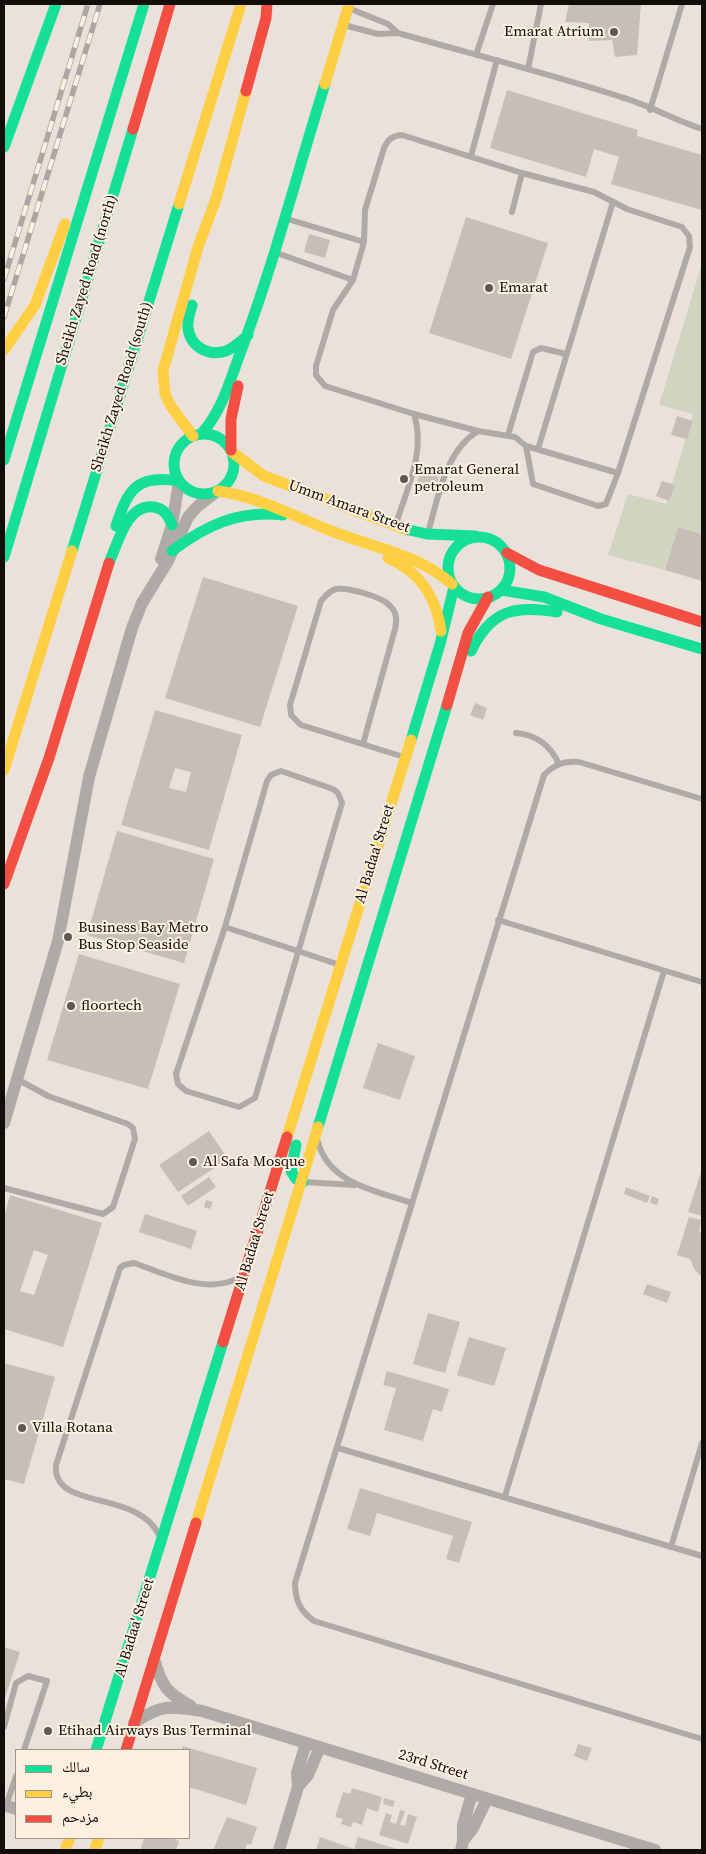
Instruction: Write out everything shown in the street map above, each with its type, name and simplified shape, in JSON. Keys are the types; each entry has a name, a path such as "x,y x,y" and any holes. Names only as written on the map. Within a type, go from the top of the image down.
{"main road":[{"path":"4,147 56,4"},
{"path":"4,460 144,4"},
{"name":"Sheikh Zayed Road (north)","path":"4,557 170,4"},
{"name":"Sheikh Zayed Road (south)","path":"4,770 241,4"},
{"path":"231,451 219,438 198,435 170,404 165,394 163,370 198,247 216,199 266,18 267,4"},
{"path":"179,481 173,464 175,455 185,440 198,435 216,416 236,360 248,335 348,6"},
{"path":"4,350 35,306 65,223 73,208 85,195"},
{"path":"198,247 201,273 188,323 192,341 198,348 216,353 233,347 248,335"},
{"path":"106,571 111,542 128,493 135,485 150,478 165,478 179,481 196,493 217,491 231,478 234,460 231,451 231,419 247,352 248,335"},
{"name":"Umm Amara Street","path":"231,451 264,476 395,526 427,534 475,536"},
{"name":"Umm Amara Street","path":"217,491 259,499 301,519 422,561 453,585"},
{"path":"4,884 49,758 106,571 126,523 137,510 148,506 161,508 168,515 172,525"},
{"path":"172,551 209,525 238,514 264,513 301,519"},
{"path":"336,532 361,548 396,561 417,575 426,585 437,608 441,632 440,644"},
{"path":"508,553 511,568 501,590 488,597 471,598 453,585 449,576 449,558 459,544 475,536 483,536 497,542 508,553 539,570 702,622"},
{"name":"Al Badaa' Street","path":"96,1749 440,644 453,585"},
{"path":"501,590 544,598 601,619 702,649"},
{"name":"Al Badaa' Street","path":"126,1749 302,1182 449,700 468,631 488,597"},
{"path":"449,700 479,634 489,622 500,614 526,607 601,619"},
{"path":"302,1091 305,1114 290,1166 292,1175 302,1182"},
{"path":"63,1850 69,1839"}],"street":[{"path":"156,580 172,525 179,481"},
{"path":"4,1123 58,941 93,758 132,628 142,603 193,511 217,491"},
{"name":"23rd Street","path":"154,1659 165,1689 176,1698 202,1711"},
{"name":"23rd Street","path":"134,1723 154,1710 167,1706 202,1711 655,1850"},
{"path":"279,1850 298,1787 297,1773 306,1743"},
{"path":"298,1787 308,1775 320,1748"},
{"path":"462,1846 463,1824 472,1794"},
{"path":"462,1846 474,1828 487,1799"}],"lane":[{"path":"476,55 493,4"},
{"path":"528,69 541,4"},
{"path":"650,110 682,4"},
{"path":"348,6 388,24 398,33"},
{"path":"343,25 378,34 398,33 528,69 621,96 650,110 702,129"},
{"path":"471,156 496,60"},
{"path":"526,446 533,484 598,506 606,504 618,473 691,241 682,227 640,215 594,192 522,173 402,135 394,136 387,141 365,210 364,242 353,280 336,304 330,318 316,366 319,381 325,386 414,414 478,431 515,437 526,446 618,473"},
{"path":"512,212 522,173"},
{"path":"538,449 613,202"},
{"path":"283,218 364,242"},
{"path":"273,252 353,280"},
{"path":"508,435 533,352 541,348 566,354"},
{"path":"395,526 418,452 418,433 414,414"},
{"path":"427,534 450,461 461,443 478,431"},
{"path":"363,744 396,629 395,614 386,602 363,593 337,589 330,592 322,601 290,710 294,719 301,724 363,744 404,757"},
{"path":"516,733 530,734 539,739 552,749 559,764"},
{"path":"702,799 579,762 566,761 554,766 544,774 338,1448 294,1583 295,1594 305,1615 314,1621 702,1739"},
{"path":"280,771 338,792 342,803 255,1098 240,1107 186,1091 178,1084 176,1074 225,927 267,781 271,775 280,771"},
{"path":"498,920 702,982"},
{"path":"225,927 341,966"},
{"path":"505,1496 664,971"},
{"path":"4,1188 103,1214 108,1213 113,1207 135,1139 133,1128 128,1124 48,1096 18,1079"},
{"path":"316,1135 320,1151 328,1165 341,1176 360,1186 412,1203"},
{"path":"302,1182 360,1186"},
{"path":"162,1542 152,1524 136,1511 89,1498 62,1488 57,1481 56,1465 120,1268 134,1263 214,1286 229,1283 245,1273"},
{"path":"671,1547 702,1443"},
{"path":"338,1448 702,1556"},
{"path":"4,1727 16,1683 28,1676 47,1681 24,1749"},
{"path":"9,1807 15,1780"}],"green space":[{"path":"702,263 702,534 678,527 665,570 608,555 628,494 666,504 693,414 659,405"}],"building":[{"name":"Emarat Atrium","path":"569,4 641,4 637,55 615,57 612,40 589,41 589,23 565,22"},
{"path":"507,90 638,130 637,136 702,155 702,210 611,184 619,157 594,149 586,177 490,148"},
{"name":"Emarat","path":"466,217 548,243 511,359 429,333"},
{"path":"309,234 330,240 325,258 304,252"},
{"path":"677,416 693,421 687,439 671,435"},
{"path":"421,471 439,477 436,487 417,481"},
{"path":"662,481 675,485 669,501 656,496"},
{"path":"678,527 702,534 702,581 665,570"},
{"path":"203,577 298,606 260,727 165,698"},
{"path":"475,703 487,708 483,720 470,715"},
{"path":"155,710 242,735 209,850 121,825","holes":["175,768 191,772 186,792 169,788"]},
{"path":"117,831 214,859 184,963 87,935"},
{"path":"79,954 180,984 148,1089 47,1060"},
{"path":"378,1043 415,1056 400,1100 363,1088"},
{"name":"Al Safa Mosque","path":"209,1131 228,1159 178,1192 159,1165"},
{"path":"702,1169 702,1216 688,1212"},
{"path":"209,1177 216,1187 188,1206 181,1196"},
{"path":"626,1187 650,1196 647,1203 624,1194"},
{"path":"10,1195 102,1223 63,1347 4,1329 4,1217","holes":["34,1250 48,1255 34,1295 20,1291"]},
{"path":"652,1196 659,1199 657,1205 650,1203"},
{"path":"206,1200 213,1202 210,1209 204,1207"},
{"path":"145,1214 197,1231 191,1249 139,1232"},
{"path":"689,1217 701,1220 699,1232 702,1233 702,1277 695,1270 690,1259 677,1255"},
{"path":"647,1284 671,1292 667,1303 643,1294"},
{"path":"428,1313 460,1322 445,1373 413,1364"},
{"path":"469,1337 506,1348 494,1386 457,1375"},
{"name":"Villa Rotana","path":"4,1363 55,1377 24,1484 4,1479"},
{"path":"387,1371 449,1389 442,1412 433,1409 423,1441 384,1430 396,1388 383,1385"},
{"path":"360,1488 472,1522 459,1563 446,1559 453,1536 377,1513 370,1536 347,1529"},
{"path":"4,1647 20,1652 4,1701"},
{"path":"578,1744 592,1748 587,1761 574,1756"},
{"path":"183,1746 257,1768 246,1805 190,1787 190,1749 182,1749"},
{"path":"352,1788 382,1797 378,1812 367,1808 362,1825 353,1822 351,1827 341,1824 343,1819 335,1817 343,1792 350,1794"},
{"path":"384,1798 395,1801 393,1807 383,1804"},
{"path":"400,1810 405,1811 400,1825 405,1826 408,1814 417,1817 408,1844 379,1835 386,1813 392,1815 390,1822 396,1824"},
{"path":"227,1817 257,1827 251,1845 247,1844 245,1850 213,1850"},
{"path":"320,1837 354,1849 358,1837 400,1850 316,1850"},
{"path":"144,1839 176,1839 179,1841 176,1850 141,1849"}],"railway":[{"path":"4,279 88,4"},
{"path":"4,317 100,4"}],"traffic: fast":[{"path":"4,147 56,4"},
{"path":"4,460 144,4"},
{"path":"202,433 215,414 225,394 253,318 275,252 325,84"},
{"path":"4,557 133,129"},
{"path":"72,551 179,204"},
{"path":"192,305 188,319 189,334 201,349 213,352 226,351 248,335"},
{"path":"198,434 210,434 221,439 229,447 234,458 234,464 232,476 221,489 210,494 198,494 187,489 179,481 174,470 174,458 179,447 187,439 198,434"},
{"path":"116,526 125,502 136,487 144,482 153,480 179,481"},
{"path":"109,563 120,535 130,518 137,511 145,507 161,509 166,513 172,525"},
{"path":"172,551 210,527 224,521 252,515 283,515"},
{"path":"405,529 427,534 475,536"},
{"path":"473,537 485,537 501,546 508,556 510,568 508,580 501,590 485,599 473,599 462,594 453,585 448,574 448,562 453,551 462,542 473,537"},
{"path":"411,740 440,644 454,587"},
{"path":"501,590 544,597 601,619 702,649"},
{"path":"471,651 487,627 505,614 516,610 528,609 557,612"},
{"path":"318,1127 447,705"},
{"path":"296,1145 291,1171 296,1179 303,1182"},
{"path":"96,1749 223,1342"}],"traffic: slow":[{"path":"179,204 241,4"},
{"path":"325,84 349,4"},
{"path":"193,436 170,405 165,394 163,371 198,247 216,199 246,91"},
{"path":"4,350 35,305 65,224"},
{"path":"232,452 264,476 405,529"},
{"path":"218,491 263,503 334,532 395,553 425,565 452,584"},
{"path":"4,770 72,551"},
{"path":"388,558 409,570 425,587 435,607 441,631"},
{"path":"287,1137 411,740"},
{"path":"196,1523 318,1127"},
{"path":"65,1850 70,1839"},
{"path":"95,1850 99,1839"}],"traffic: jam":[{"path":"133,129 170,4"},
{"path":"246,91 266,18 267,4"},
{"path":"231,450 231,419 238,386"},
{"path":"507,553 539,570 702,622"},
{"path":"4,884 49,758 109,563"},
{"path":"447,705 468,633 488,597"},
{"path":"223,1342 287,1137"},
{"path":"126,1749 196,1523"}],"place":[{"name":"Emarat Atrium","path":"614,32"},
{"name":"Emarat","path":"489,288"},
{"name":"Emarat General petroleum","path":"404,479"},
{"name":"Business Bay Metro Bus Stop Seaside","path":"68,937"},
{"name":"floortech","path":"71,1006"},
{"name":"Al Safa Mosque","path":"193,1162"},
{"name":"Villa Rotana","path":"22,1428"},
{"name":"Etihad Airways Bus Terminal","path":"48,1731"}]}
